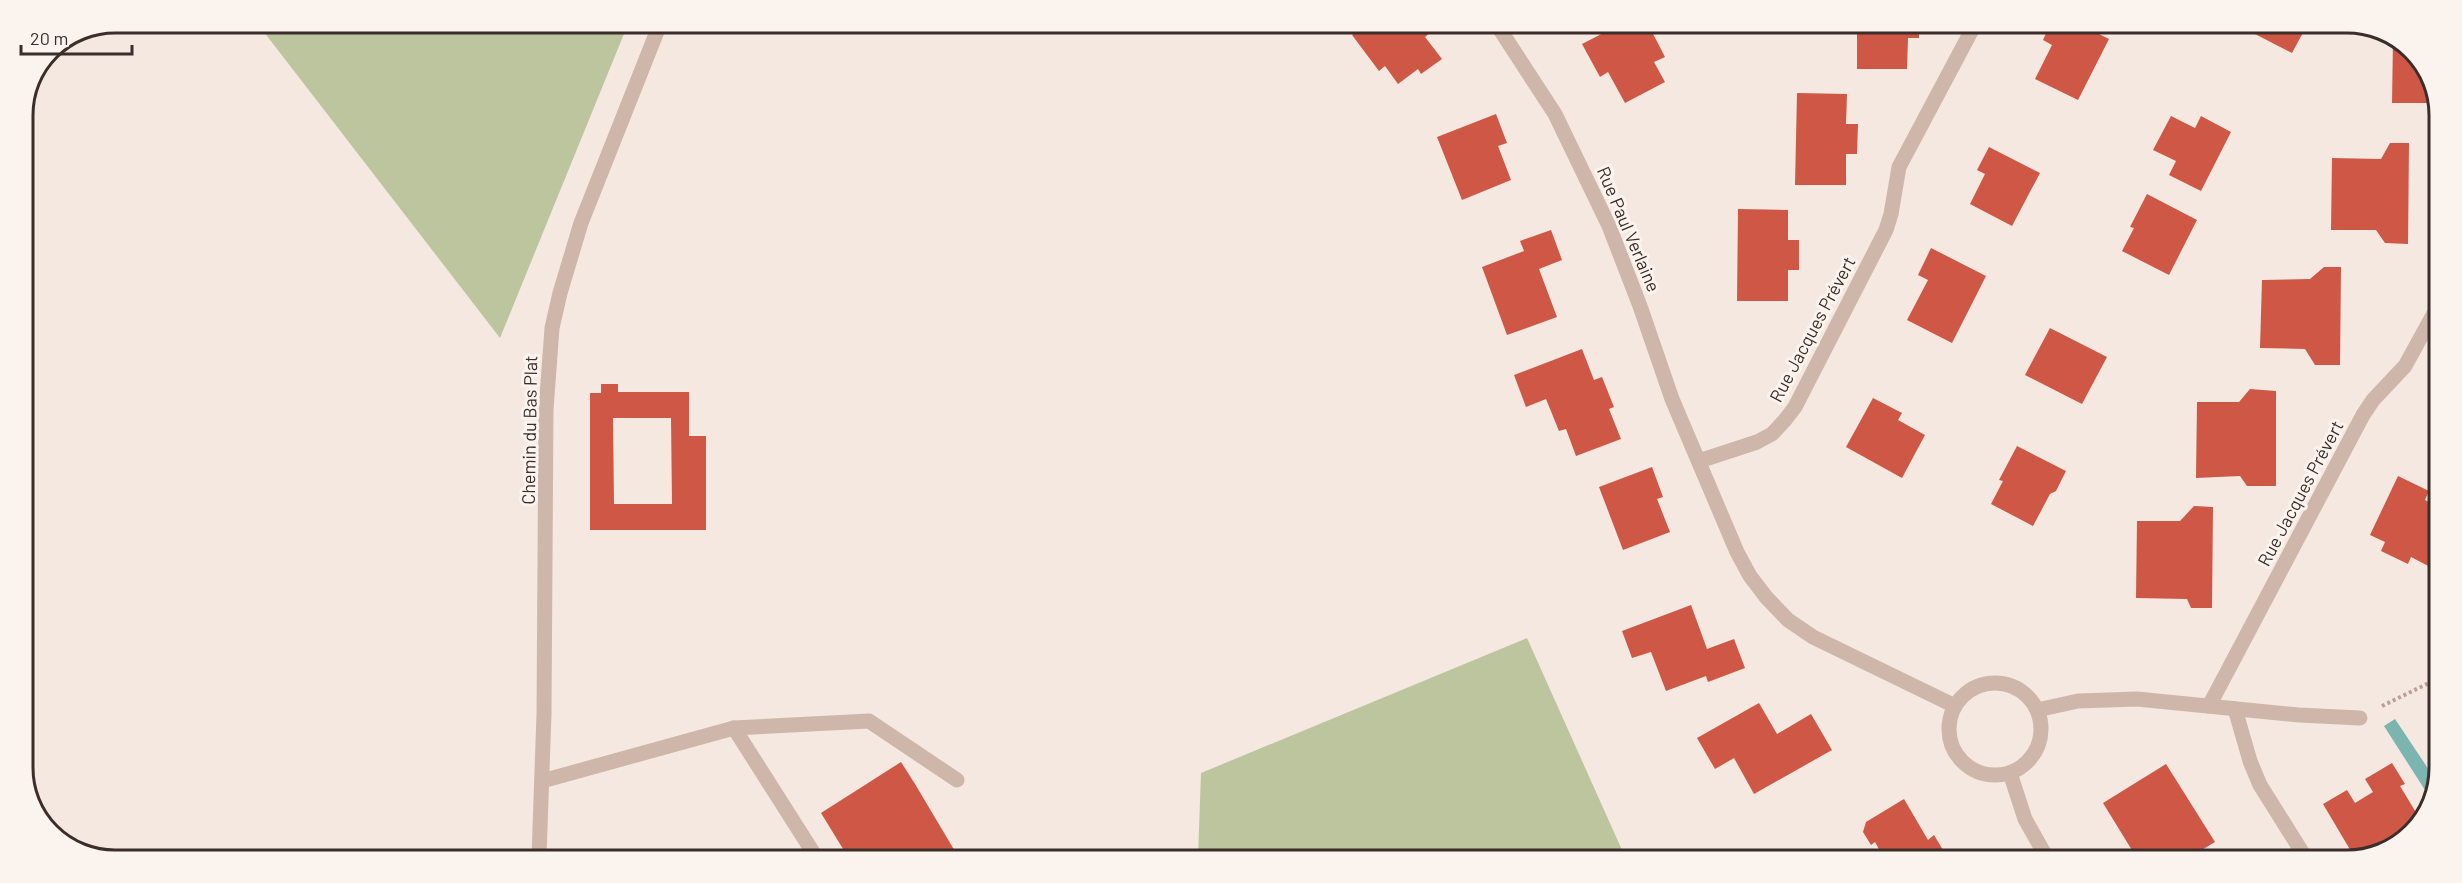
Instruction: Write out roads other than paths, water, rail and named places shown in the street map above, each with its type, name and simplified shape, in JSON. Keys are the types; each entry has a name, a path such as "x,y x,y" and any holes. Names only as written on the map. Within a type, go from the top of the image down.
{"street":[{"name":"Chemin du Bas Plat","path":"539,850 546,410 547,370 552,328 560,292 578,234 656,33"},
{"name":"Rue Paul Verlaine","path":"1502,33 1555,114 1609,226 1672,399 1700,461"},
{"name":"Rue Jacques Prévert","path":"1700,461 1757,442 1772,434 1795,407 1886,230 1899,167 1970,33"},
{"name":"Rue Jacques Prévert","path":"2209,706 2363,415 2373,400 2404,366 2429,322"},
{"path":"1700,461 1737,552 1750,576 1788,620 1814,637 1955,706"},
{"path":"1997,683 2010,685 2021,690 2037,710 2041,722 2038,747 2021,768 2010,773 1996,776 1982,774 1970,768 1959,758 1952,747 1949,733 1950,719 1955,706 1973,688 1997,683"},
{"path":"2037,710 2078,701 2137,699 2360,718"},
{"path":"2235,709 2250,761 2260,785 2301,850"},
{"path":"542,781 734,728 869,721 957,780"},
{"path":"734,728 812,850"},
{"path":"2010,773 2025,819 2042,850"}],"water":[{"path":"2395,719 2429,770 2426,791 2384,726"}]}
